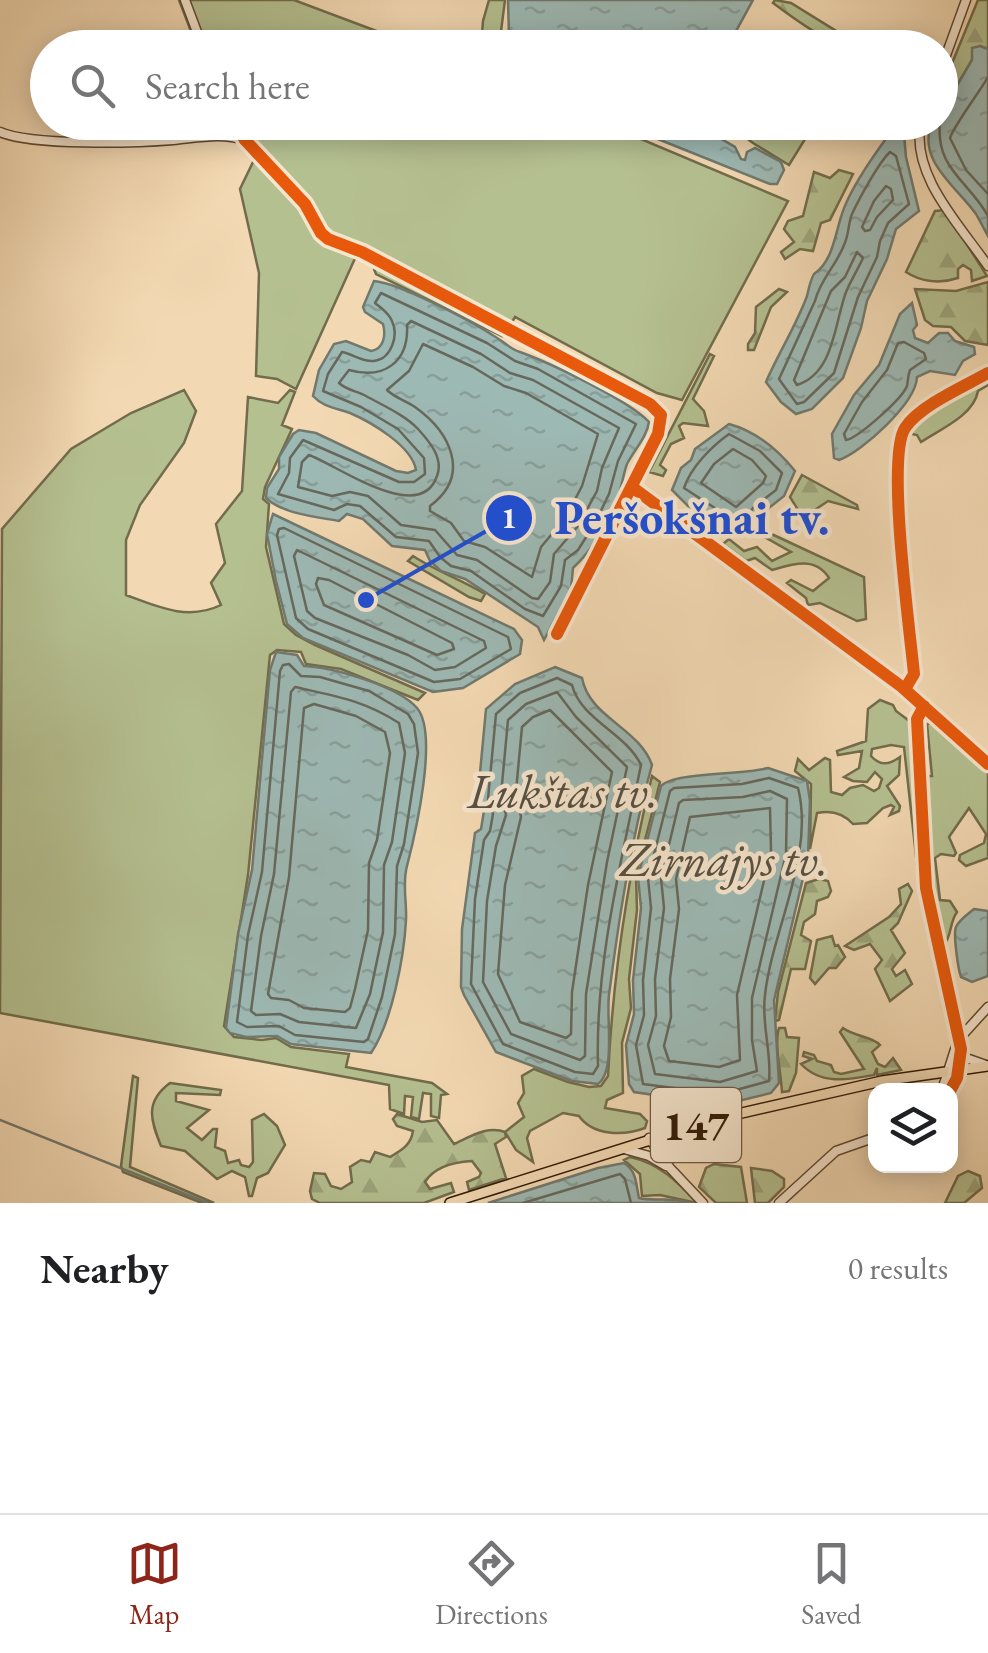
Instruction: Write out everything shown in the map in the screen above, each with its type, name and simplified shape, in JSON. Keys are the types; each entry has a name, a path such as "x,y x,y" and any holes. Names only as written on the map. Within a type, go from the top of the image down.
{"main road":[{"name":"147","path":"450,1203 650,1138 806,1097 988,1066"}],"street":[{"path":"185,0 196,30"},
{"path":"955,30 966,0"},
{"path":"0,132 30,139"},
{"path":"60,140 141,140"},
{"path":"245,140 290,186 328,238 362,252 657,410 662,421 658,434 557,634"},
{"path":"919,140 927,174 988,266"},
{"path":"905,689 914,674 899,519 899,439 918,414 988,372"},
{"path":"632,487 905,689 988,764"},
{"path":"924,706 917,719 924,873 960,1044 951,1083"},
{"path":"960,1044 988,1007"},
{"path":"960,1044 972,1062 988,1066"},
{"path":"946,1083 954,1070"},
{"path":"649,1156 650,1138"},
{"path":"650,1138 670,1168 704,1203"},
{"path":"778,1203 836,1151 868,1140"},
{"path":"617,1148 649,1156 670,1168"}],"green space":[{"path":"179,0 294,0 374,30 190,30"},
{"path":"489,0 505,0 501,30 482,30"},
{"path":"978,0 988,0 988,49 980,46 958,84 958,49"},
{"path":"773,3 791,3 835,30 812,30"},
{"path":"253,140 643,140 788,201 682,400 657,393 515,317 509,327 363,247 331,234 282,170"},
{"path":"749,140 804,140 789,165"},
{"path":"255,158 301,209 323,245 357,254 296,389 277,379 256,376 259,273 240,189"},
{"path":"839,170 853,174 830,220 821,223 813,251 800,249 785,259 781,252 794,242 784,229 788,221 803,216 814,172 830,178"},
{"path":"945,210 987,276 972,281 971,270 963,265 958,269 958,278 944,281 924,280 906,272 935,211"},
{"path":"377,264 505,331 502,336 376,274"},
{"path":"988,282 988,345 965,341 951,327 933,326 925,320 915,289 956,291"},
{"path":"779,289 787,292 771,307 754,350 748,350 755,333 756,307"},
{"path":"710,354 714,356 693,399 704,411 708,426 679,426 684,438 671,444 660,465 666,470 663,476 649,472"},
{"path":"988,376 988,385 978,391 970,407 956,421 921,442 917,435 907,433 922,416"},
{"path":"184,390 196,411 184,443 140,505 126,540 126,595 185,612 221,605 211,583 225,563 216,524 242,491 248,397 278,403 290,390 295,392 282,425 292,429 263,499 269,504 266,547 284,624 315,645 425,693 418,700 341,669 306,664 301,652 277,650 270,655 248,875 224,1026 234,1037 276,1038 291,1047 349,1054 346,1067 432,1083 447,1094 441,1095 439,1118 431,1116 431,1094 423,1093 419,1119 411,1117 413,1097 405,1096 404,1114 390,1109 389,1085 0,1013 2,529 71,449 131,413"},
{"path":"802,475 858,509 828,501 803,518 790,497"},
{"path":"765,531 864,577 866,619 857,621 820,603 808,605 806,598 787,583 791,580 813,591 829,578 817,567 803,564 772,570 755,558 746,561 723,544 729,539 744,551 757,547 772,561 791,552 761,535"},
{"path":"413,556 485,594 481,601 408,561"},
{"path":"880,700 893,705 912,723 920,867 904,747 872,749 871,756 885,763 900,757 899,775 887,786 900,806 899,811 890,815 894,807 891,805 867,823 853,824 837,814 817,813 810,849 811,784 795,771 798,759 809,770 825,758 830,760 831,792 842,795 863,785 874,791 879,788 882,779 875,772 867,782 844,777 859,768 862,751 838,755 837,751 866,741 868,709"},
{"path":"932,723 988,771 988,858 966,866 959,860 960,855 984,843 986,834 969,808 949,837 954,856 941,854 935,858 940,900 950,901 957,912 943,946 930,873 921,749 927,776 932,776 927,724"},
{"path":"652,776 660,782 636,875 637,910 629,979 631,1008 622,1043 623,1093 607,1100 605,1108 640,1114 647,1121 645,1128 600,1131 579,1116 563,1113 530,1131 527,1138 533,1162 516,1150 505,1132 524,1117 518,1103 524,1093 522,1076 534,1069 589,1087 601,1086 608,1076 623,925"},
{"path":"828,881 831,891 828,897 817,901 815,914 804,922 801,935 811,941 805,969 791,969 779,1020 775,1021 778,992 806,883"},
{"path":"908,884 912,891 891,930 905,953 892,969 896,976 905,970 912,984 890,1001 875,969 882,960 870,944 854,950 845,946 889,917 901,904 899,889"},
{"path":"832,936 845,957 815,984 810,978 817,940"},
{"path":"779,1028 785,1028 787,1037 799,1038 796,1073 789,1091 782,1092 777,1050"},
{"path":"843,1028 880,1045 872,1052 878,1064 885,1067 893,1058 901,1070 877,1075 877,1068 874,1075 835,1079 817,1075 801,1064 812,1059 803,1056 804,1052 841,1074 864,1069 840,1032"},
{"path":"133,1076 138,1078 130,1167 214,1203 202,1203 123,1172"},
{"path":"170,1083 221,1090 220,1095 176,1093 176,1101 209,1110 187,1128 202,1140 217,1129 215,1147 225,1151 228,1163 239,1160 249,1167 253,1162 252,1120 264,1114 277,1126 285,1145 268,1173 257,1178 252,1196 245,1177 232,1171 217,1179 185,1151 161,1146 153,1105"},
{"path":"667,1100 718,1106 734,1103 735,1107 657,1125 655,1116"},
{"path":"397,1114 422,1122 437,1120 454,1144 486,1131 505,1132 506,1137 495,1144 506,1178 469,1190 467,1182 481,1173 472,1161 446,1166 429,1177 425,1182 430,1189 451,1183 454,1192 424,1203 320,1203 312,1199 314,1173 325,1174 331,1186 341,1189 352,1182 350,1167 361,1160 370,1162 375,1152 390,1157 405,1147 413,1131 397,1126 393,1119"},
{"path":"630,1157 659,1169 697,1203 660,1195 642,1196 640,1174 624,1160"},
{"path":"714,1164 741,1167 747,1203 716,1203 699,1187 706,1168"},
{"path":"751,1168 772,1171 784,1179 784,1187 768,1203 755,1203"},
{"path":"968,1171 980,1176 982,1188 964,1203 945,1203 958,1176"}],"water":[{"path":"508,0 753,0 737,30 509,30"},
{"path":"972,48 988,49 988,236 929,149 929,140 958,140 958,84 972,60"},
{"path":"660,140 723,140 745,160 747,152 755,148 781,162 784,170 777,184"},
{"path":"885,140 904,140 919,211 896,229 867,301 843,378 812,409 796,414 766,382 803,307 813,277 829,256 851,193"},
{"path":"374,281 400,288 453,313 513,349 607,393 649,422 627,464 611,516 573,568 571,589 544,640 538,627 465,579 441,571 425,550 392,546 363,519 347,514 339,521 301,514 266,498 267,488 279,469 279,457 299,430 316,433 396,471 416,470 407,452 389,436 313,396 319,370 334,344 346,341 371,351 381,344 383,324 363,307"},
{"path":"912,303 917,325 913,330 915,338 928,343 939,333 948,333 955,341 974,347 975,354 963,361 955,375 930,371 917,377 908,400 887,425 849,455 834,458 832,434 854,395 879,365 900,314"},
{"path":"729,424 765,442 795,471 784,496 742,536 688,506 672,490 695,449"},
{"path":"273,514 514,629 522,640 520,654 463,688 433,692 303,638 287,624 276,581 267,534"},
{"path":"276,652 297,655 304,666 347,674 395,692 417,708 423,721 426,761 406,873 403,952 391,1007 371,1053 291,1044 277,1036 246,1037 226,1028 238,934 252,870 270,670"},
{"name":"Lukštas tv.","path":"555,667 582,678 594,703 637,741 652,765 626,879 609,995 609,1056 604,1077 598,1084 572,1081 496,1052 461,987 462,929 475,833 481,829 484,811 477,805 486,709 515,684"},
{"name":"Zirnajys tv.","path":"768,768 807,781 810,801 808,857 774,1000 779,1083 771,1093 722,1105 634,1092 629,1084 626,1045 634,1014 633,980 641,908 638,877 661,786 679,778"},
{"path":"974,909 988,911 988,976 972,982 961,977 955,931"},
{"path":"624,1163 634,1174 639,1198 690,1203 488,1203 598,1168"}],"waterway":[{"path":"0,1120 208,1203"}],"cycle path":[{"path":"245,140 305,204 328,239 362,252 650,404 661,415 658,434 557,634"},
{"path":"905,689 914,674 898,507 900,445 905,428 921,412 988,373"},
{"path":"632,487 902,687 988,764"},
{"path":"924,706 917,719 926,888 961,1049 954,1083"}],"place":[{"name":"Peršokšnai tv.","path":"366,600"}]}
